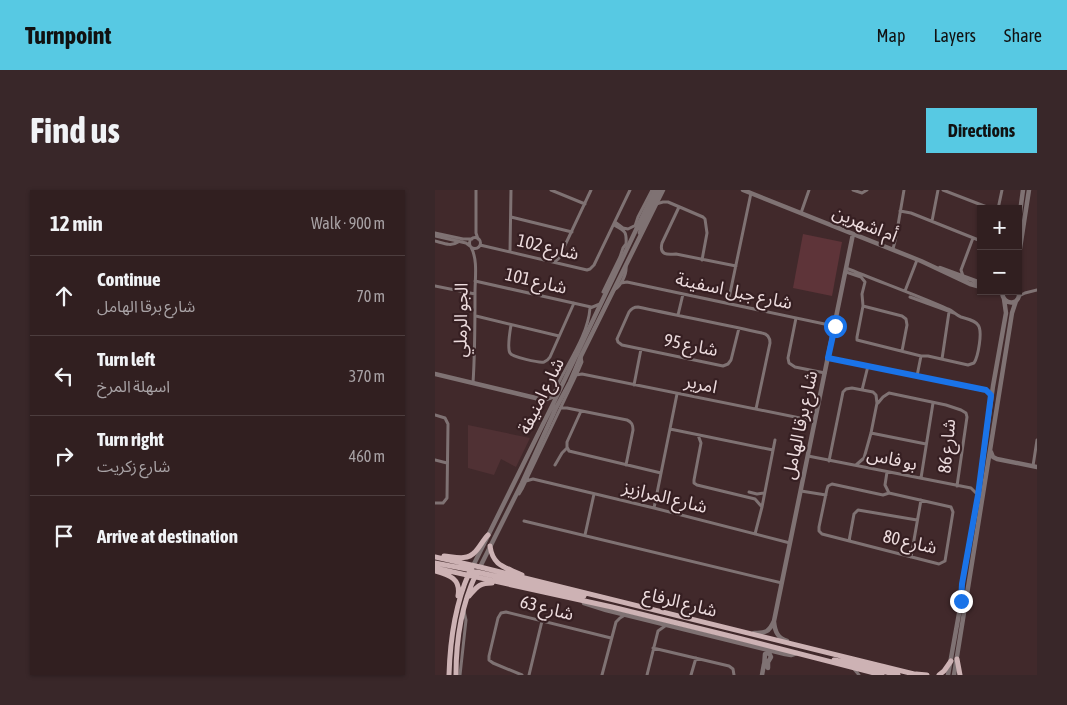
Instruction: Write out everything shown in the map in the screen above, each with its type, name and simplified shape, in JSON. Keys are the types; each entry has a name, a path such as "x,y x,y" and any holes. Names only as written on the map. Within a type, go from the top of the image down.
{"main road":[{"path":"435,556 461,558 468,556 476,552 488,535"},
{"path":"490,546 492,555 503,567 529,579"},
{"name":"شارع الرفاع","path":"435,556 503,583 799,653 872,674 882,675"},
{"path":"435,563 575,594 601,597"},
{"path":"435,569 449,575 456,582 459,592 449,675"},
{"name":"شارع الرفاع","path":"435,569 471,570"},
{"name":"شارع امنيفة","path":"456,615 462,592 471,570"},
{"name":"شارع الرفاع","path":"477,572 529,579 915,674 927,675"},
{"name":"شارع امنيفة","path":"458,675 457,645 463,610 477,572"},
{"path":"467,598 481,584 503,583"},
{"path":"957,658 959,675"},
{"path":"823,660 846,662 898,675"},
{"path":"939,675 944,672 951,661"}],"street":[{"path":"470,246 470,241 474,239 476,232 476,190"},
{"path":"510,252 511,190"},
{"path":"551,190 585,204"},
{"path":"555,262 559,258 572,232 591,190"},
{"name":"شارع 102","path":"479,246 587,270 592,268 630,190"},
{"name":"أم اشهرين","path":"743,190 893,250 970,284 977,285"},
{"path":"800,213 809,190"},
{"path":"853,190 861,193 867,190"},
{"path":"893,250 904,190"},
{"path":"932,221 937,190"},
{"path":"943,190 982,205"},
{"path":"999,205 1002,190"},
{"path":"1021,205 1023,190"},
{"path":"1020,250 1029,190"},
{"path":"640,236 642,226 658,191 668,202 706,220 707,233 702,260"},
{"name":"شارع امنيفة","path":"477,572 529,470 581,356 657,204 658,191"},
{"name":"شارع امنيفة","path":"471,570 549,414 637,225 658,191"},
{"path":"728,304 751,193"},
{"path":"657,204 668,202"},
{"path":"679,208 662,243 662,250 665,254 676,254 736,266"},
{"path":"901,210 977,240"},
{"path":"511,217 572,232"},
{"path":"615,223 628,229 637,225"},
{"path":"615,223 625,231 627,236 626,251"},
{"path":"435,234 474,239 480,242 479,246 473,248 435,234"},
{"name":"شارع برقا الهامل","path":"774,621 853,234"},
{"path":"955,274 961,270 973,238"},
{"path":"435,241 450,245 459,242"},
{"path":"603,292 626,244"},
{"name":"الجو الرملي","path":"470,246 475,257"},
{"name":"الجو الرملي","path":"473,383 475,257 479,246"},
{"path":"559,258 562,264"},
{"path":"905,290 919,261"},
{"name":"أم اشهرين","path":"919,261 963,276 977,283"},
{"path":"613,290 617,289 621,283 627,271 626,265"},
{"path":"846,270 905,290 949,309 956,314"},
{"path":"846,270 861,277 865,283 857,340 921,356 969,365 974,363 981,333 978,325 956,314 910,297"},
{"path":"961,270 963,276"},
{"path":"623,278 627,282"},
{"name":"شارع 101","path":"475,281 591,307"},
{"name":"شارع جبل اسفينة","path":"621,283 627,282 835,326"},
{"path":"435,286 475,294"},
{"path":"1022,290 1037,290"},
{"path":"1003,296 1010,303 1025,293 1037,290"},
{"name":"شارع 95","path":"678,315 683,294"},
{"path":"954,675 1011,313 1018,295"},
{"path":"948,675 1006,312 1003,296"},
{"path":"511,325 510,352 513,356 541,362 547,361 574,303"},
{"path":"589,329 589,310 591,307 601,304"},
{"path":"863,306 902,316 907,320 902,351"},
{"name":"شارع 95","path":"739,328 731,360 723,366 622,345 618,340 618,335 631,309 638,307 764,333 769,336 770,340 756,409"},
{"path":"942,359 949,312"},
{"path":"475,316 559,336"},
{"path":"796,318 788,358 789,363 793,366 825,373"},
{"path":"552,397 589,320"},
{"name":"شارع 95","path":"634,384 641,349"},
{"path":"515,496 520,492 526,481 529,470 579,369 582,362 581,356"},
{"path":"917,376 921,356"},
{"path":"828,358 986,390 993,386"},
{"path":"862,390 868,366"},
{"path":"579,369 579,372 582,374"},
{"path":"435,374 544,400 552,397 559,391"},
{"name":"امرير","path":"575,377 582,374 815,422"},
{"path":"568,385 575,377"},
{"path":"829,461 844,391 851,388 872,392 876,395 877,403 863,458 856,465"},
{"path":"986,390 991,397"},
{"path":"654,508 677,393"},
{"name":"شارع 86","path":"877,403 883,396 889,394 933,403 966,413 957,486"},
{"path":"544,400 548,405 549,414"},
{"path":"921,479 933,403"},
{"path":"562,404 567,408"},
{"path":"560,408 627,420 631,423 633,430 626,465"},
{"path":"555,465 567,448 567,442 581,411"},
{"path":"435,416 445,418 447,422 447,498 443,503 435,502"},
{"path":"670,429 773,450"},
{"path":"871,432 926,444"},
{"path":"698,435 701,443 693,480 694,483 755,499 762,507"},
{"path":"755,534 775,440"},
{"path":"987,466 992,461 997,460 1035,467 1037,440"},
{"path":"567,448 572,452 661,473"},
{"path":"990,450 993,457 997,460"},
{"name":"بو فاس","path":"808,456 971,488"},
{"path":"435,460 447,463"},
{"path":"529,470 533,480"},
{"path":"887,472 885,485 889,493"},
{"name":"شارع المرازيز","path":"526,481 533,480 654,508 790,543"},
{"path":"978,495 971,488 979,483"},
{"name":"شارع 80","path":"833,484 883,495 889,493 949,506 953,509 944,562 939,564 825,536 819,531 828,486 833,484"},
{"path":"801,491 826,495"},
{"path":"749,492 756,494 765,493"},
{"path":"585,535 594,494"},
{"path":"911,557 921,500"},
{"path":"849,541 854,514 858,510 917,520"},
{"path":"524,520 782,583"},
{"name":"شارع الرفاع","path":"576,599 625,615 779,653 791,655 799,653"},
{"path":"602,675 616,622 612,611"},
{"name":"شارع 63","path":"522,675 489,660 498,616 501,613 506,612 611,638"},
{"path":"616,622 625,615"},
{"path":"529,675 542,621"},
{"path":"746,633 766,632 771,628 774,621"},
{"path":"774,621 776,631 780,637 802,646"},
{"path":"647,675 658,632 654,622"},
{"path":"658,632 667,625"},
{"path":"759,647 763,654 766,675"},
{"path":"653,648 729,666 733,669 734,675"},
{"path":"762,675 772,658 779,653"},
{"path":"691,675 696,658"},
{"path":"854,668 859,675"}],"shaded area":[{"path":"803,234 842,242 832,296 793,288"},
{"path":"468,425 530,438 516,467 501,459 494,475 468,468"}],"route":[{"path":"835,326 828,358 986,390 991,395 978,495 962,584 961,601"}]}
